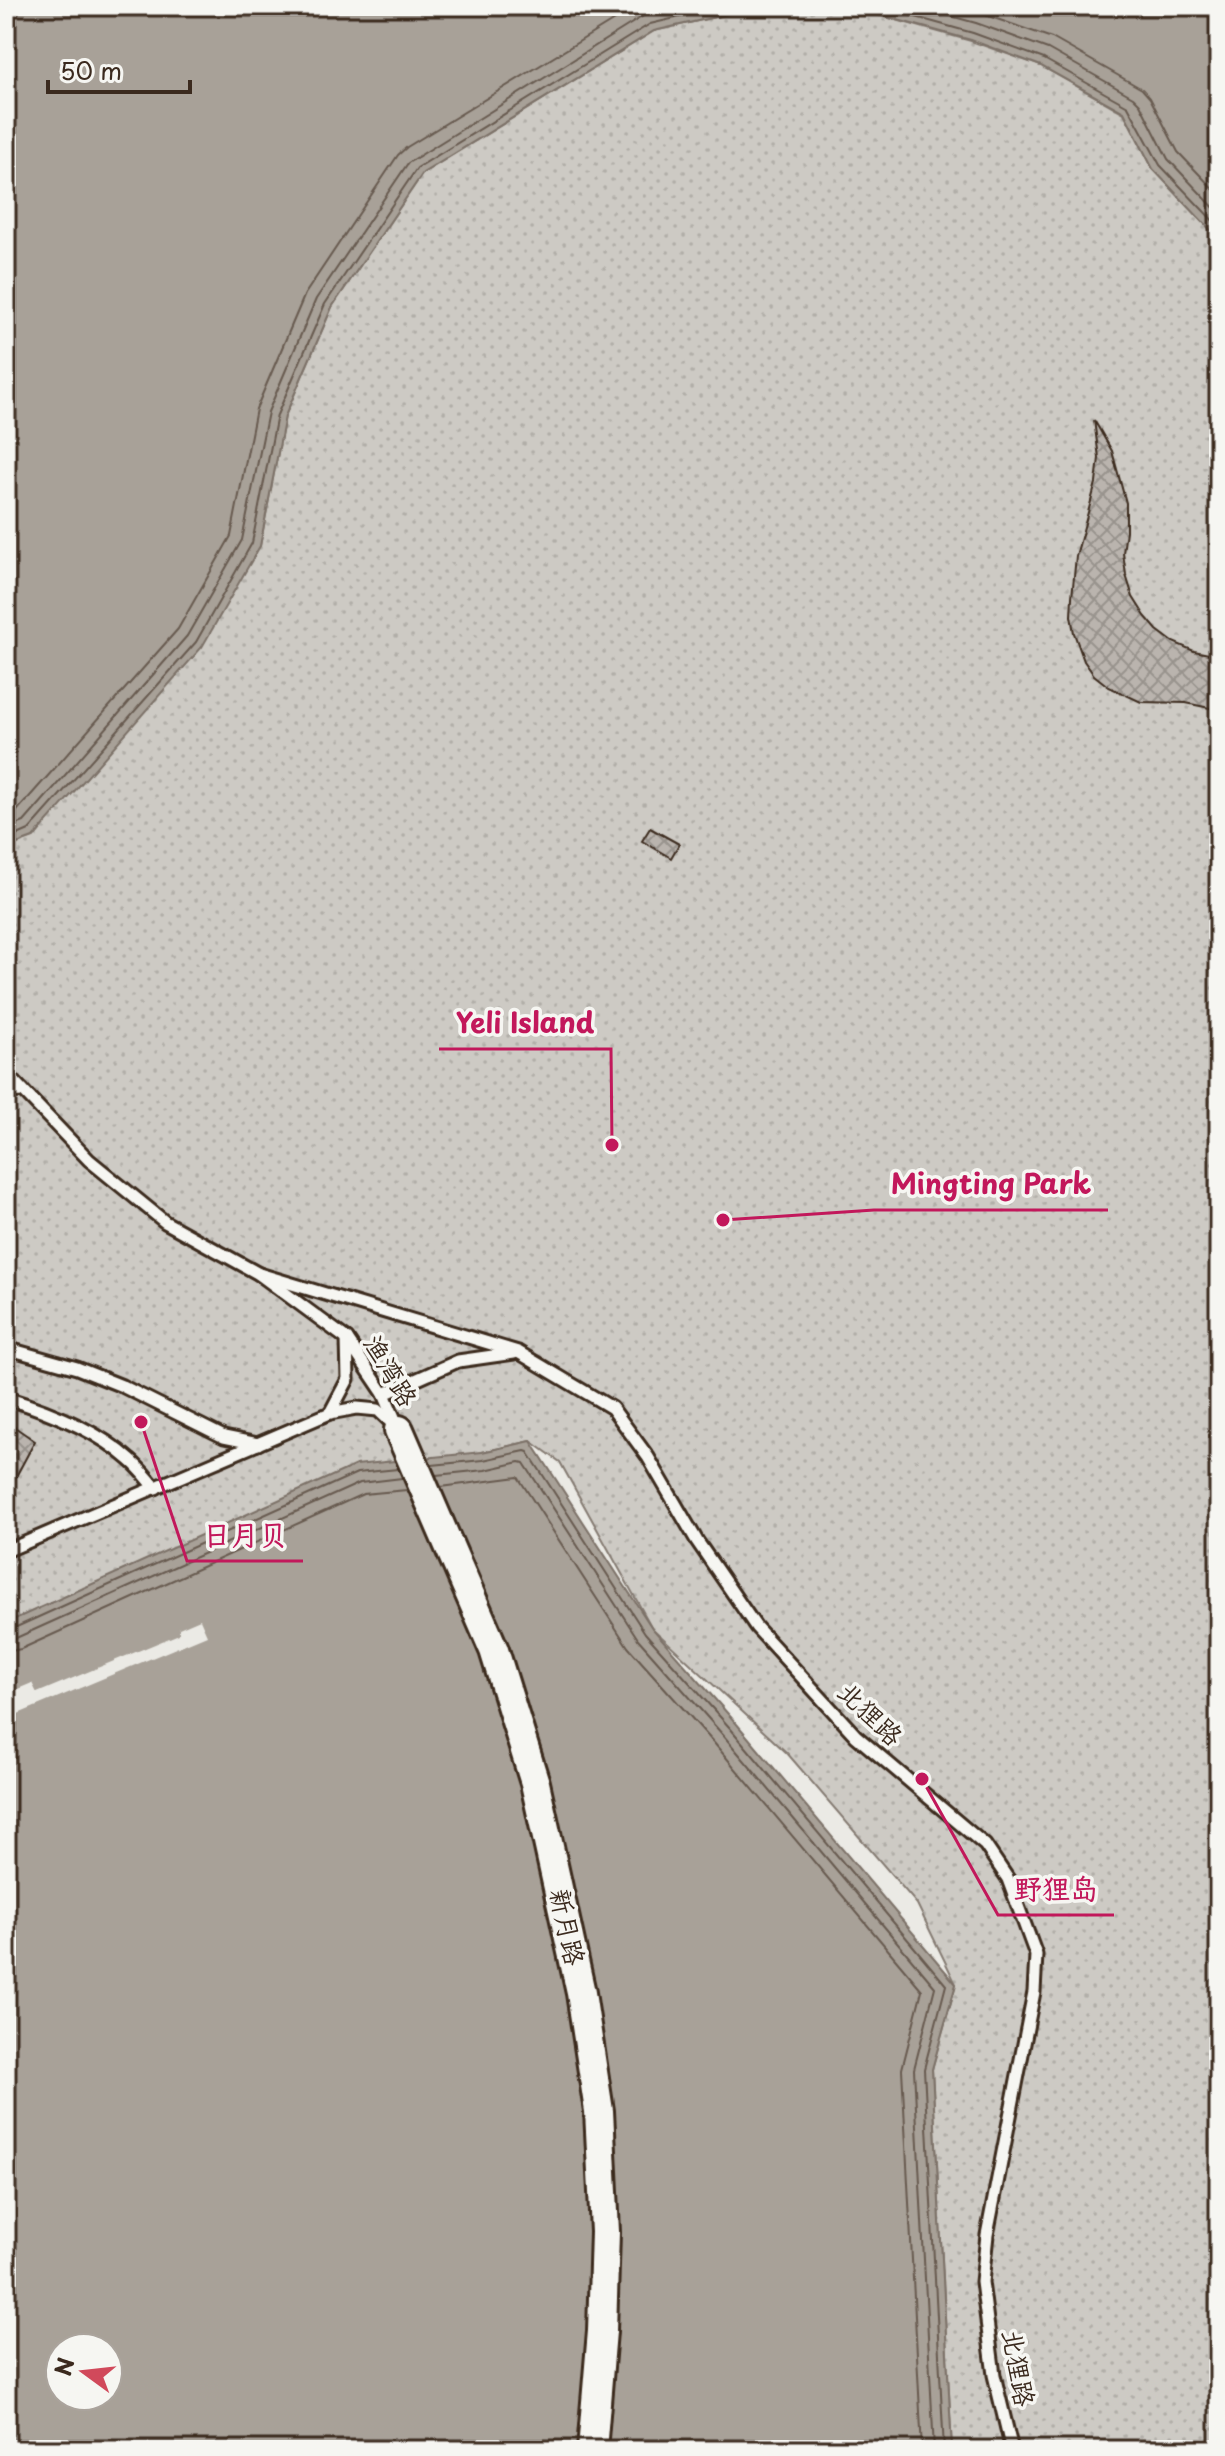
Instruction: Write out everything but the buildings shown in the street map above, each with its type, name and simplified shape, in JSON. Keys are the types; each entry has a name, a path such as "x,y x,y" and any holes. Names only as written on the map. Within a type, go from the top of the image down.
{"street":[{"name":"新月路","path":"399,1430 494,1650 535,1783 581,1993 599,2111 605,2232 602,2331 592,2450"}],"lane":[{"name":"渔湾路","path":"6,1073 89,1160 165,1222 259,1274 347,1339 384,1394 399,1430"},
{"path":"6,1092 23,1091"},
{"name":"北狸路","path":"259,1274 518,1352 612,1408 648,1457 697,1541 756,1627 856,1736 985,1845 1008,1879 1036,1955 1034,1992 987,2235 982,2282 994,2375 1012,2450"},
{"path":"330,1413 348,1379 347,1339"},
{"path":"6,1348 77,1368 122,1386 224,1437 260,1444"},
{"path":"384,1394 458,1361 518,1352"},
{"path":"6,1398 40,1410 99,1438 130,1460 156,1488"},
{"name":"渔湾路","path":"6,1551 330,1413 357,1408 378,1410 399,1430"}],"shaded area":[{"path":"794,6 846,6 971,41 1041,66 1124,113 1153,169 1219,239 1219,2450 952,2450 932,2069 956,1984 917,1904 787,1753 652,1628 560,1462 531,1441 482,1452 6,1623 6,848 34,838 260,546 285,416 332,307 423,173 654,31 737,12"}],"water":[{"path":"6,6 794,6 737,12 654,31 423,173 332,307 285,416 260,546 202,647 33,838 6,848"},
{"path":"846,6 1219,6 1219,239 1153,169 1124,112 1041,66 971,40"},
{"path":"531,1441 652,1628 956,1984 932,2069 952,2450 6,2450 6,1623 356,1465 482,1452"}],"pier":[{"path":"200,1619 207,1635 6,1719 6,1694 32,1683 37,1693 179,1634 179,1628"}],"place":[{"name":"Yeli Island","path":"612,1145"},
{"name":"Mingting Park","path":"723,1220"},
{"name":"日月贝","path":"141,1422"},
{"name":"野狸岛","path":"922,1779"}]}
